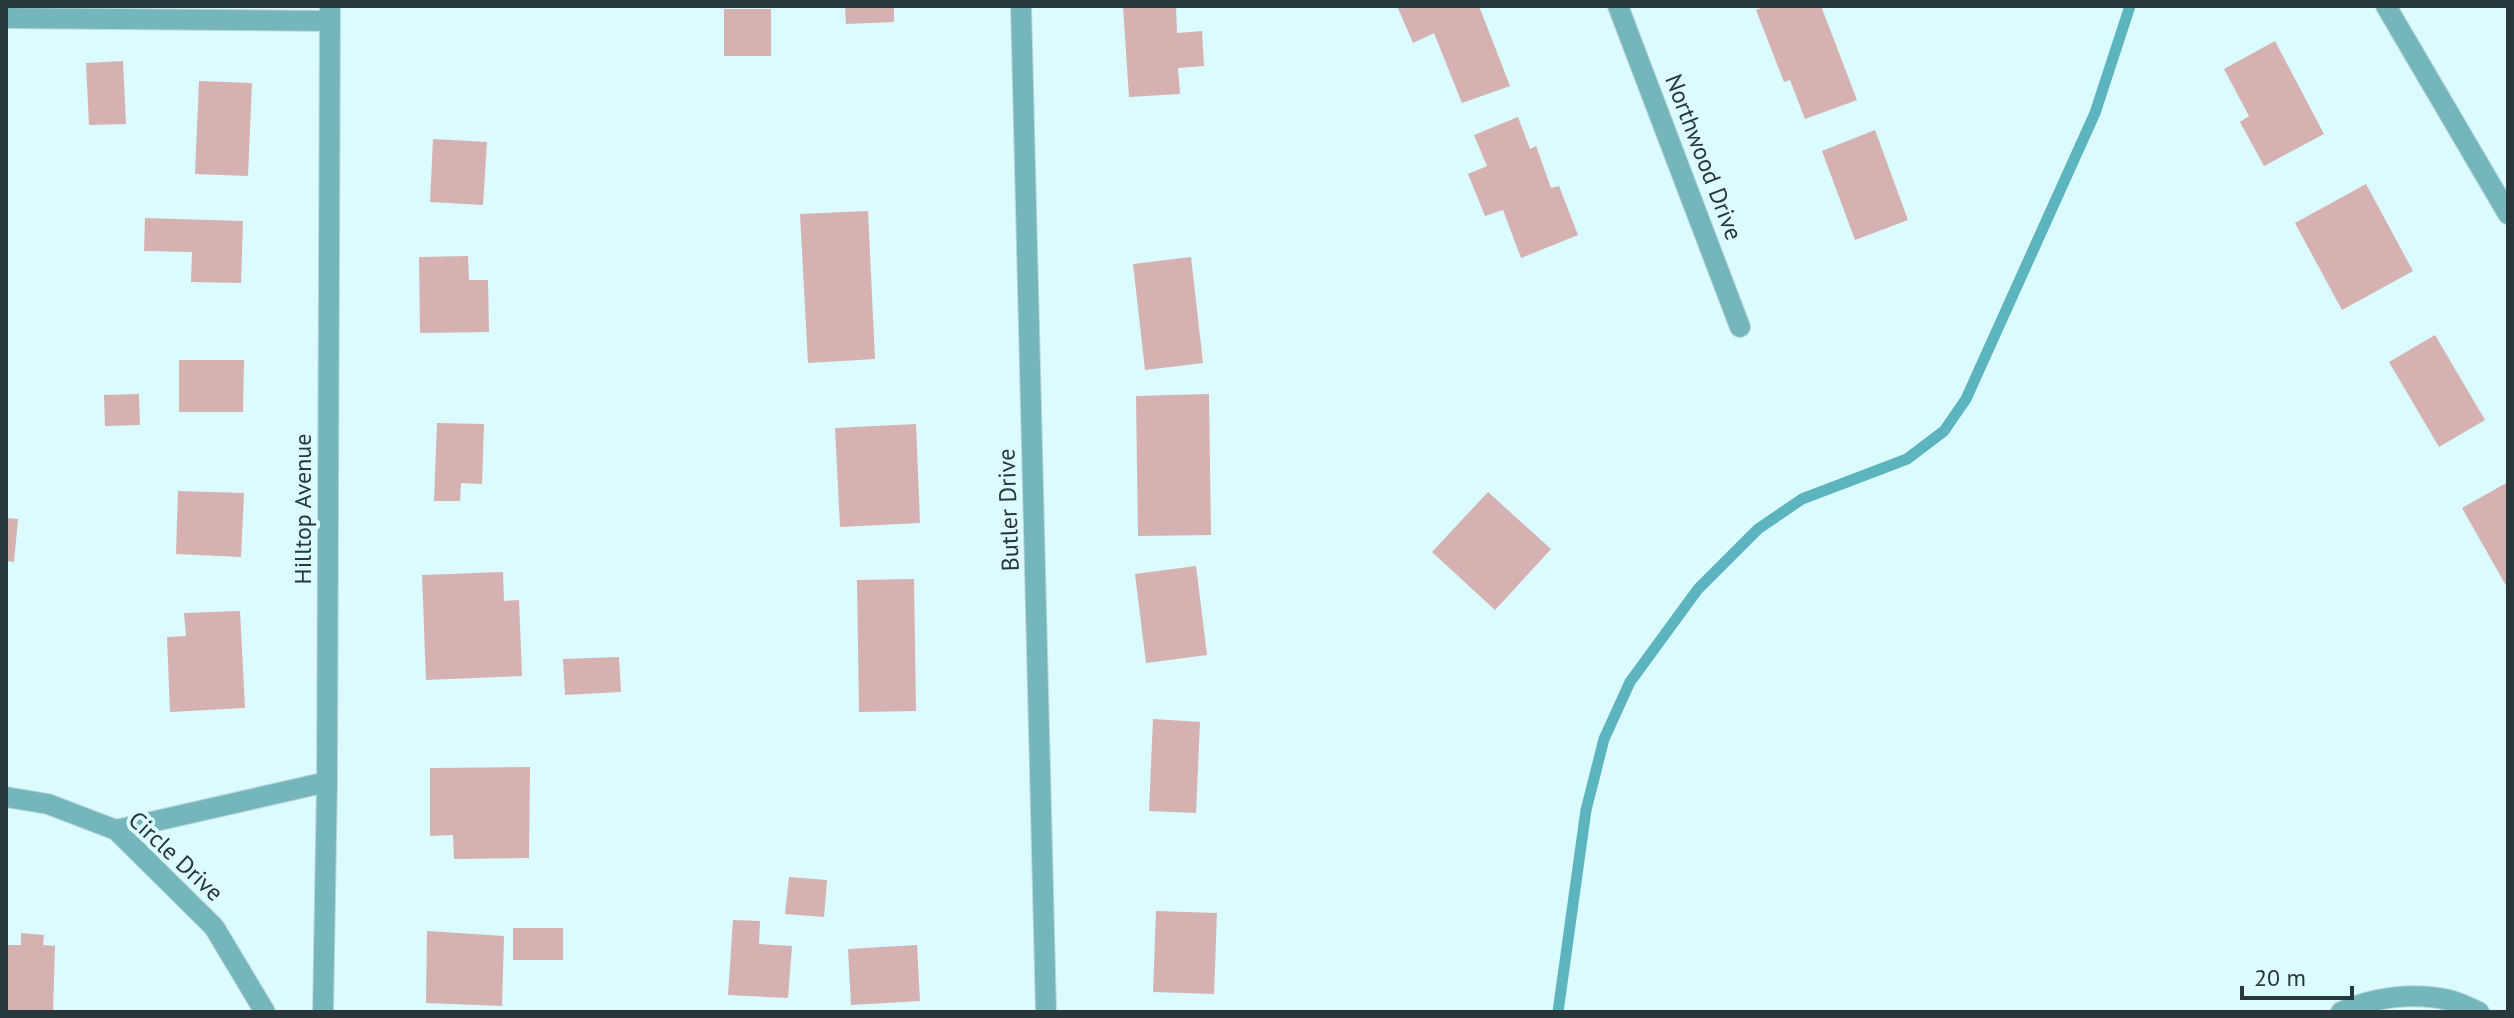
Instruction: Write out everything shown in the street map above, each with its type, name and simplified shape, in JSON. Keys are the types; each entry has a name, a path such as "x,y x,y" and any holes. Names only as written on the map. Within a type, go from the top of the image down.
{"street":[{"name":"Butler Drive","path":"1021,6 1046,1012"},
{"name":"Northwood Drive","path":"1618,6 1740,327"},
{"path":"2386,6 2508,214"},
{"path":"6,18 330,14"},
{"name":"Hilltop Avenue","path":"323,1012 330,14"},
{"path":"116,830 327,782"},
{"name":"Circle Drive","path":"6,797 48,804 116,830 214,927 265,1012"},
{"path":"2341,1012 2357,1004 2411,996 2450,1000 2479,1012"}],"building":[{"path":"845,6 894,6 894,22 846,24"},
{"path":"1123,6 1176,6 1177,33 1202,31 1204,66 1178,68 1180,94 1129,97"},
{"path":"1397,6 1479,6 1510,86 1462,103 1434,33 1413,43"},
{"path":"1766,6 1821,6 1857,100 1805,119 1790,80 1784,82 1756,10"},
{"path":"724,9 771,9 771,56 724,56"},
{"path":"2275,41 2324,134 2264,166 2240,122 2249,116 2224,69"},
{"path":"123,61 126,124 89,125 86,63"},
{"path":"199,81 252,83 248,176 195,174"},
{"path":"1518,117 1530,149 1536,146 1551,188 1559,186 1578,235 1521,258 1503,210 1485,216 1468,174 1487,166 1474,135"},
{"path":"1875,130 1908,220 1855,240 1822,151"},
{"path":"433,139 487,142 483,205 430,202"},
{"path":"2366,184 2413,271 2342,310 2295,223"},
{"path":"868,211 875,359 808,363 800,214"},
{"path":"145,218 243,221 241,283 191,282 192,252 144,251"},
{"path":"468,256 469,280 488,280 489,332 420,333 419,257"},
{"path":"1191,257 1203,363 1145,370 1133,264"},
{"path":"2435,335 2485,420 2439,447 2389,362"},
{"path":"179,360 244,360 243,412 179,412"},
{"path":"139,394 140,425 105,426 104,395"},
{"path":"1209,394 1211,535 1138,536 1136,396"},
{"path":"437,423 484,424 482,484 461,483 460,501 434,501"},
{"path":"916,424 920,523 840,527 835,428"},
{"path":"2508,482 2508,589 2462,508"},
{"path":"178,491 244,493 241,557 176,554"},
{"path":"1488,492 1551,549 1495,610 1432,552"},
{"path":"6,518 18,519 14,562 6,561"},
{"path":"1196,566 1207,655 1146,663 1135,574"},
{"path":"503,572 504,601 519,600 522,676 426,680 422,575"},
{"path":"914,579 916,711 859,712 857,580"},
{"path":"240,611 245,708 170,712 167,637 186,636 184,613"},
{"path":"619,657 621,692 565,695 563,659"},
{"path":"1153,719 1200,722 1196,813 1149,811"},
{"path":"530,767 529,858 454,859 453,835 430,836 430,768"},
{"path":"789,877 827,880 824,917 785,914"},
{"path":"1156,911 1217,913 1214,994 1153,992"},
{"path":"733,920 760,921 759,944 792,946 788,998 728,995"},
{"path":"513,928 563,928 563,960 513,960"},
{"path":"427,931 504,936 502,1006 426,1003"},
{"path":"21,933 44,935 43,945 55,946 53,1012 6,1012 6,945 21,945"},
{"path":"917,945 920,1001 851,1005 848,949"}],"waterway":[{"path":"1558,1012 1586,810 1604,739 1630,682 1698,589 1758,529 1802,499 1907,459 1944,431 1966,399 2095,113 2130,6"}]}
